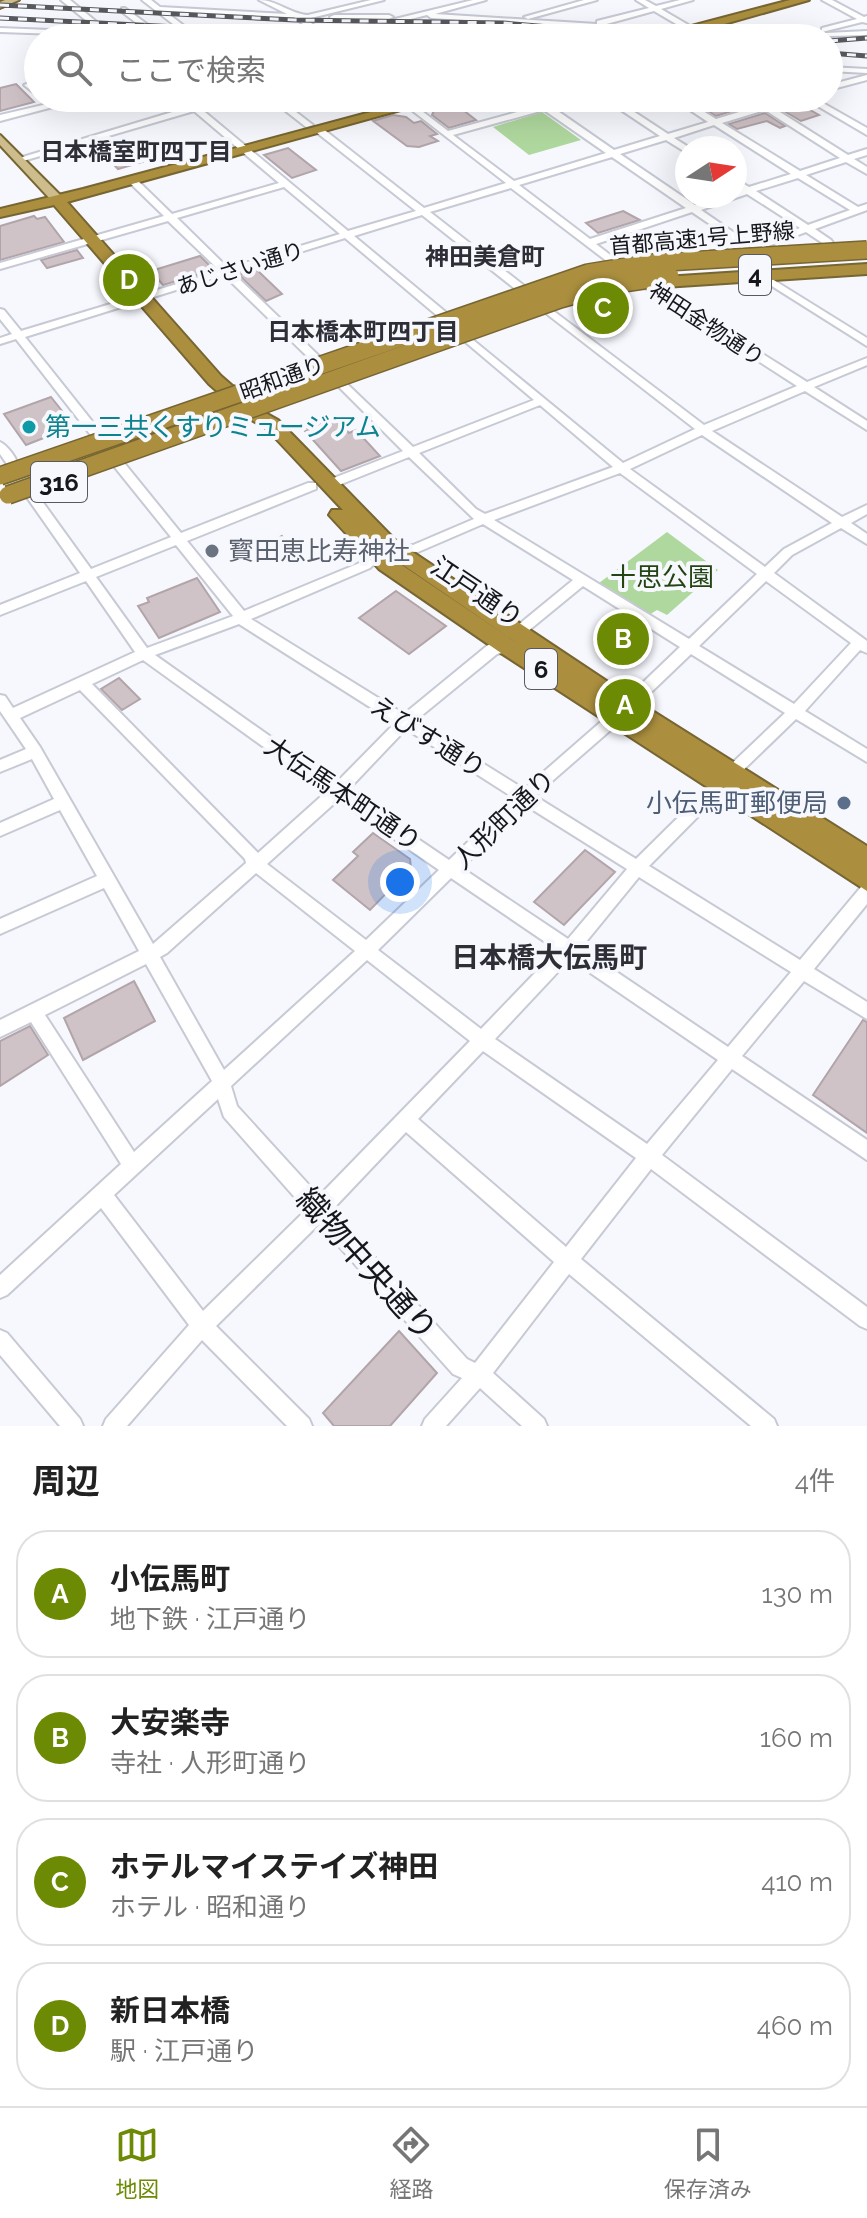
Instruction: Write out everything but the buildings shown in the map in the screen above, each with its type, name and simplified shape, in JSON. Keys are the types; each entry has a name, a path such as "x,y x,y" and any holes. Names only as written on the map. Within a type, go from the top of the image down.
{"highway":[{"path":"716,24 781,0"},
{"path":"722,24 803,0"},
{"path":"56,198 80,187 369,112"},
{"path":"0,213 132,180 242,147"},
{"name":"江戸通り","path":"56,198 227,390 254,414 259,429 321,485 381,549 725,779 867,880"},
{"name":"昭和通り","path":"254,414 334,385 456,328 488,302 523,290 699,255 746,251 858,256"},
{"path":"699,255 771,262 858,256"},
{"name":"昭和通り","path":"227,390 317,360 456,328 500,326 547,309 644,283 759,274 858,256"},
{"name":"首都高速1号上野線","path":"0,501 588,290 679,275 811,267 858,256"},
{"name":"首都高速1号上野線","path":"5,475 588,273 664,261 858,256"},
{"path":"488,302 426,334 282,388 430,339 554,293 621,275 704,266 811,267"},
{"path":"622,268 733,276"},
{"path":"430,339 500,326"},
{"path":"227,390 259,397 334,385"},
{"path":"165,412 223,409 254,414"},
{"path":"0,492 196,418 5,475"},
{"name":"江戸通り","path":"725,779 867,859"}],"main road":[{"path":"0,5 14,0"},
{"name":"江戸通り","path":"0,138 56,198"},
{"name":"昭和通り","path":"5,475 97,435 227,390"},
{"name":"昭和通り","path":"0,501 254,414"}],"street":[{"path":"65,0 94,24"},
{"path":"146,0 178,24"},
{"path":"263,0 286,4 308,24"},
{"path":"158,9 300,17 380,0 403,17"},
{"path":"377,24 432,13 462,2 482,0"},
{"path":"513,21 593,0"},
{"path":"640,0 681,24"},
{"path":"603,24 689,0"},
{"path":"826,0 866,19"},
{"path":"462,2 489,19"},
{"path":"125,10 143,24"},
{"path":"432,13 431,16 563,24"},
{"path":"320,14 403,17"},
{"path":"843,25 866,19"},
{"path":"0,30 24,33"},
{"path":"843,34 867,33"},
{"path":"843,71 867,74"},
{"path":"843,83 867,74"},
{"path":"0,118 26,112"},
{"path":"20,159 181,112"},
{"path":"113,1426 202,1326 318,1211 578,940 637,868 863,645 621,468 200,112"},
{"path":"292,112 523,290"},
{"name":"神田金物通り","path":"419,112 622,268 867,426"},
{"path":"446,134 527,112"},
{"path":"554,112 743,243 746,251 862,208"},
{"path":"628,112 675,143"},
{"path":"699,112 799,174 862,208"},
{"name":"あじさい通り","path":"0,341 749,112"},
{"path":"774,112 867,171"},
{"path":"832,112 867,132"},
{"path":"749,191 867,152"},
{"path":"132,180 317,360"},
{"path":"0,266 286,184"},
{"path":"749,191 828,242 858,256"},
{"path":"589,243 696,208"},
{"path":"759,274 867,343"},
{"path":"547,309 703,430 867,540"},
{"path":"0,312 97,435"},
{"path":"12,715 144,654 241,618 366,565 381,549 414,549 621,468 867,361"},
{"path":"334,385 472,512 867,756"},
{"path":"0,610 87,573 411,454 541,401"},
{"path":"0,446 5,475"},
{"name":"えびす通り","path":"117,462 241,618 867,1011"},
{"name":"大伝馬本町通り","path":"30,493 144,654 337,792 867,1151"},
{"name":"人形町通り","path":"0,1288 103,1196 221,1081 366,951 524,797 622,712 788,552 867,509"},
{"path":"0,1029 150,955 337,792 404,722 493,649 513,640 581,581"},
{"path":"81,682 251,855 254,863 482,1040 651,1158 867,1319"},
{"name":"織物中央通り","path":"0,700 35,751 221,1081 230,1111 460,1367 479,1374 537,1426"},
{"path":"0,766 35,751"},
{"path":"0,830 63,802"},
{"path":"0,927 107,879"},
{"path":"432,1426 479,1374 867,892"},
{"path":"33,1011 133,1167"},
{"path":"405,1119 569,1262 767,1426"},
{"path":"103,1196 202,1326 302,1426"},
{"path":"0,1340 73,1426"}],"green space":[{"path":"542,112 581,140 529,155 493,127"},
{"name":"十思公園","path":"667,532 718,570 667,615 657,610 649,615 599,583"}],"tunnel":[{"path":"489,19 496,24"}],"railway":[{"path":"0,5 295,20 515,24"},
{"path":"0,18 118,24"},
{"path":"843,40 867,38"},
{"path":"843,54 867,56"}],"place":[{"name":"新日本橋","path":"129,280"},
{"name":"ホテルマイステイズ神田","path":"603,308"},
{"name":"第一三共くすりミュージアム","path":"29,427"},
{"name":"寳田恵比寿神社","path":"212,551"},
{"name":"大安楽寺","path":"623,639"},
{"name":"小伝馬町","path":"625,705"},
{"name":"小伝馬町郵便局","path":"844,803"}],"district":[{"name":"日本橋室町四丁目","path":"136,151"},
{"name":"神田美倉町","path":"485,256"},
{"name":"日本橋本町四丁目","path":"363,331"},
{"name":"日本橋大伝馬町","path":"549,957"}]}
